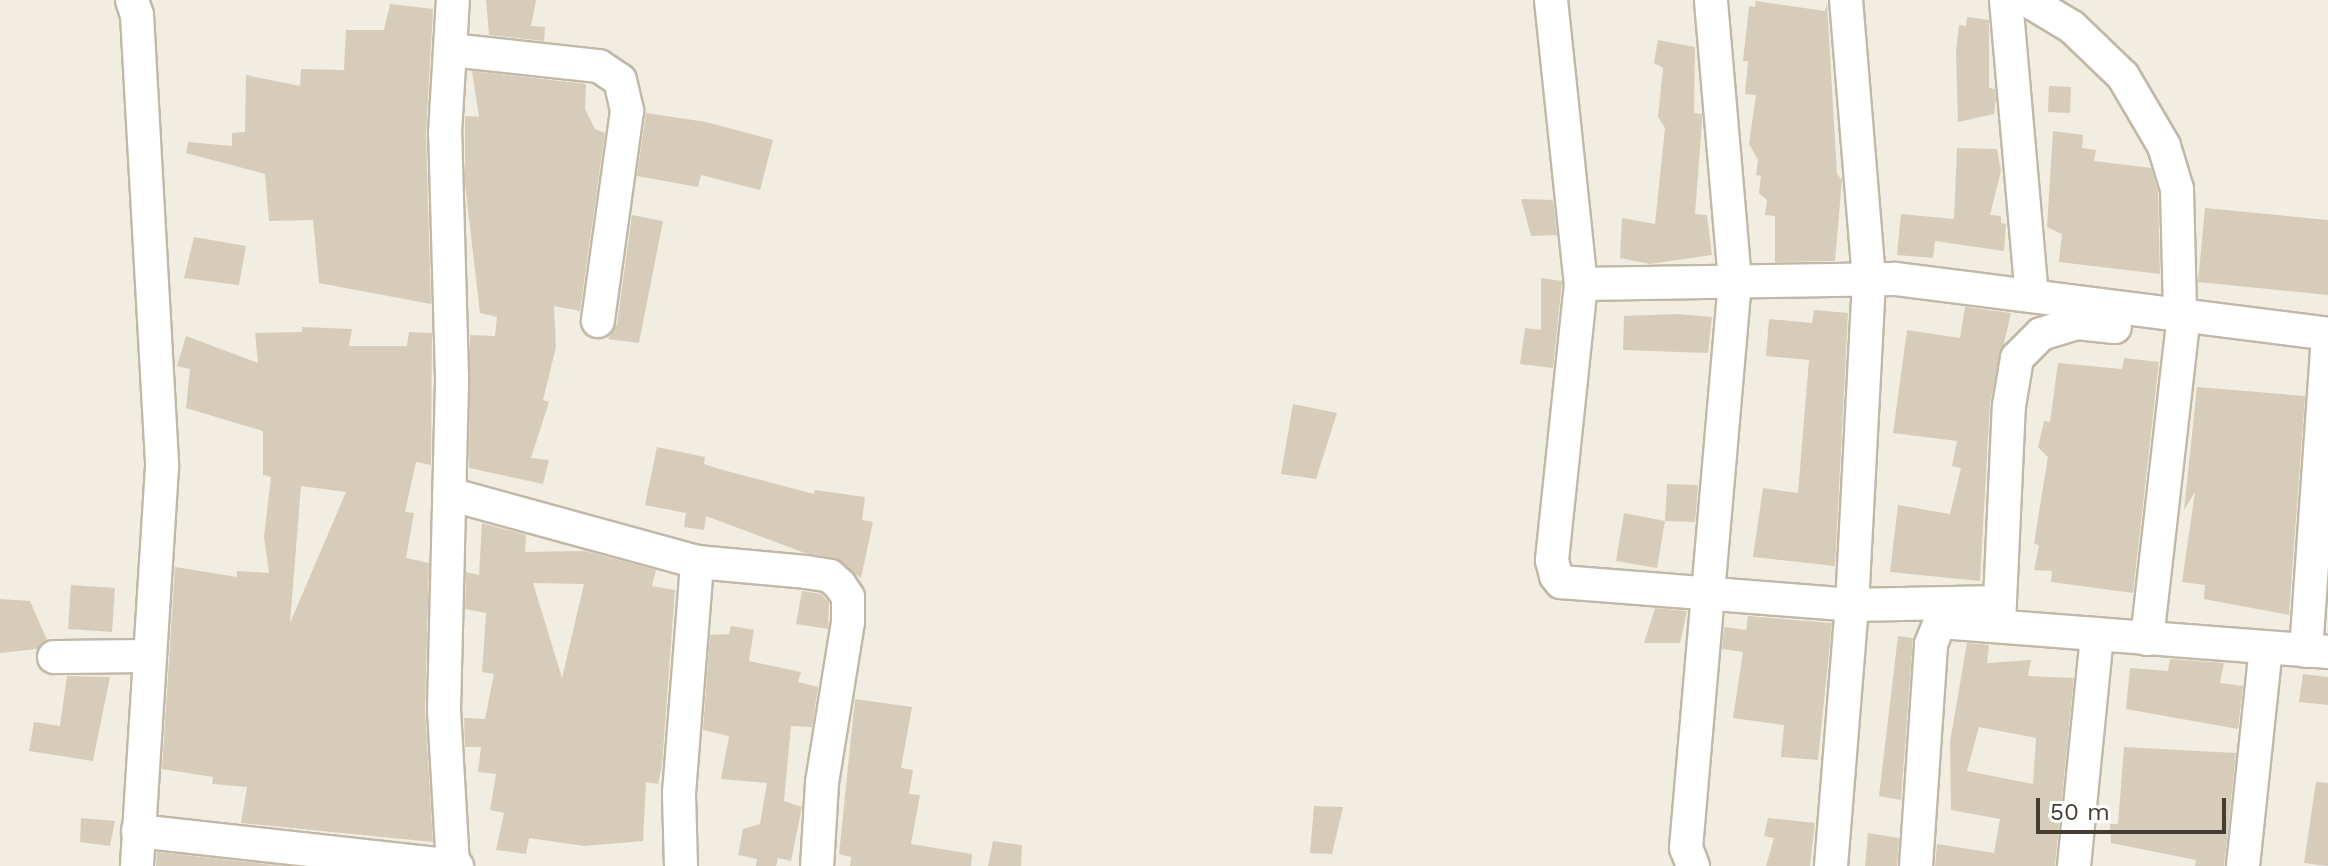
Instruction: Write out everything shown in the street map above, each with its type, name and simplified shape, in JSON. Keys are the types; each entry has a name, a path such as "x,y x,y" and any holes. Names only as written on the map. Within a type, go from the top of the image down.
{"street":[{"path":"132,0 137,15 162,467 137,866"},
{"path":"138,831 454,866 444,710 449,494 445,133 453,0"},
{"path":"1551,0 1581,284 1552,560 1561,582 2000,614 2097,634 2317,652 2327,342 2181,324 2032,296 1869,279 1581,284"},
{"path":"1693,866 1686,848 1711,594 1735,281 1711,0"},
{"path":"1831,866 1852,605 1869,279 1846,0"},
{"path":"2006,0 2032,296"},
{"path":"2027,0 2072,27 2123,76 2164,146 2177,189 2181,324 2147,639"},
{"path":"451,50 599,66 620,80 627,111 598,321"},
{"path":"2000,614 2011,382 2025,345 2041,334 2077,323 2181,324"},
{"path":"449,494 697,562 830,576 848,597 831,749 822,783 817,866"},
{"path":"681,866 679,793 697,562"},
{"path":"1916,866 1935,628 1951,621 2000,614"},
{"path":"2074,866 2097,634"},
{"path":"2243,866 2266,648"},
{"path":"54,657 150,656"}],"building":[{"path":"486,0 536,0 531,26 545,27 544,41 489,35"},
{"path":"1756,1 1825,11 1827,3 1837,174 1842,180 1835,261 1775,262 1775,216 1765,215 1767,200 1759,193 1761,176 1756,175 1758,160 1749,144 1756,95 1745,94 1748,61 1743,61 1749,6 1755,7"},
{"path":"390,4 433,9 426,133 431,304 319,283 313,220 269,221 265,174 186,153 188,142 232,146 232,133 245,132 246,75 300,86 301,69 344,70 346,30 384,30"},
{"path":"1967,17 1989,20 1989,88 1995,89 1996,99 1994,114 1958,122 1956,51 1959,25 1966,26"},
{"path":"1658,40 1695,47 1694,113 1702,114 1702,122 1695,214 1707,215 1712,255 1650,264 1620,258 1622,218 1655,224 1665,128 1658,117 1663,68 1654,63"},
{"path":"472,71 586,84 585,109 595,129 605,133 580,311 554,306 556,347 543,400 549,402 531,458 549,460 543,484 469,468 470,335 495,336 497,317 480,313 465,184 465,116 479,117"},
{"path":"2049,86 2071,87 2070,113 2048,112"},
{"path":"646,113 706,122 773,140 760,190 701,175 698,187 637,176"},
{"path":"2053,131 2083,135 2082,148 2096,150 2094,161 2151,168 2158,192 2160,274 2059,262 2062,234 2047,227"},
{"path":"1957,148 1997,149 2001,171 1990,215 2001,216 2001,223 2006,224 2004,251 1935,241 1933,258 1897,255 1901,214 1954,219"},
{"path":"1521,199 1553,200 1557,235 1531,236"},
{"path":"2205,208 2328,220 2328,295 2198,282"},
{"path":"632,215 663,221 639,343 608,339 617,324"},
{"path":"194,237 246,246 239,285 184,278"},
{"path":"1541,278 1562,281 1553,368 1520,364 1525,328 1541,330"},
{"path":"1965,307 2011,313 1990,403 1980,581 1890,572 1898,505 1950,514 1961,468 1952,466 1957,441 1893,433 1907,330 1960,338"},
{"path":"1814,310 1848,313 1835,566 1753,557 1763,488 1798,493 1809,360 1766,356 1769,319 1812,323"},
{"path":"1678,314 1712,317 1708,353 1623,350 1624,316"},
{"path":"302,327 352,329 349,346 407,346 409,332 432,333 431,465 416,462 405,512 414,513 406,558 429,563 425,710 433,842 241,823 247,787 212,784 213,777 162,769 175,567 237,577 237,571 269,573 264,537 271,477 263,475 263,431 186,408 190,369 177,366 186,336 258,363 255,333 302,332","holes":["301,486 346,492 290,623"]},
{"path":"2124,358 2159,362 2133,593 2051,582 2052,571 2034,570 2039,546 2034,543 2048,457 2038,447 2044,421 2050,422 2058,363 2122,369"},
{"path":"2197,387 2305,396 2289,615 2204,599 2205,585 2182,582 2195,492 2184,510"},
{"path":"1293,404 1337,413 1316,479 1281,474"},
{"path":"657,447 705,457 704,464 814,494 815,490 865,497 862,520 873,522 861,578 834,558 805,553 706,516 704,530 684,527 686,513 645,505"},
{"path":"1667,484 1698,485 1695,522 1665,521"},
{"path":"1624,513 1665,521 1657,568 1616,561"},
{"path":"482,523 526,535 525,552 585,551 656,570 652,586 675,590 662,765 658,784 646,782 643,841 584,846 529,838 526,854 496,850 504,813 490,810 496,774 478,772 481,747 465,747 464,718 485,719 494,674 482,672 486,613 465,609 466,572 479,575","holes":["533,583 584,584 562,678"]},
{"path":"71,585 115,588 112,632 68,629"},
{"path":"802,591 821,594 829,603 828,629 796,624"},
{"path":"0,599 30,601 47,640 37,649 0,653"},
{"path":"1655,608 1687,611 1680,643 1644,643"},
{"path":"1748,616 1832,623 1818,760 1781,757 1784,725 1733,718 1743,652 1722,649 1724,627 1746,630"},
{"path":"731,626 754,630 749,661 801,672 798,682 818,687 812,727 791,726 784,801 802,807 791,861 778,858 776,866 756,866 757,859 738,855 743,829 760,824 767,783 721,779 729,736 703,730 710,635 729,634"},
{"path":"1898,636 1913,638 1901,800 1879,796"},
{"path":"1967,643 1989,645 1987,663 2031,660 2028,676 2074,678 2055,866 1935,866 1937,844 1994,853 2000,819 1951,810 1950,742","holes":["1979,727 2036,738 2033,784 1967,771"]},
{"path":"2170,659 2224,663 2220,683 2243,686 2238,729 2126,709 2130,668 2168,671"},
{"path":"2303,674 2328,677 2328,705 2299,702"},
{"path":"67,676 110,677 93,761 29,751 34,722 60,726"},
{"path":"855,699 912,707 901,768 913,770 909,794 920,795 911,844 972,854 971,866 850,866 851,857 839,854"},
{"path":"2124,747 2236,753 2224,866 2195,866 2196,860 2111,843 2110,824 2118,824"},
{"path":"2316,782 2328,783 2328,866 2304,863"},
{"path":"1314,806 1343,807 1332,854 1310,853"},
{"path":"81,818 115,821 110,846 80,842"},
{"path":"1768,818 1815,823 1810,866 1766,866 1774,838 1764,836"},
{"path":"1868,833 1899,838 1897,866 1865,866"},
{"path":"993,841 1022,845 1021,866 988,866"},
{"path":"157,852 283,866 156,866"}]}
